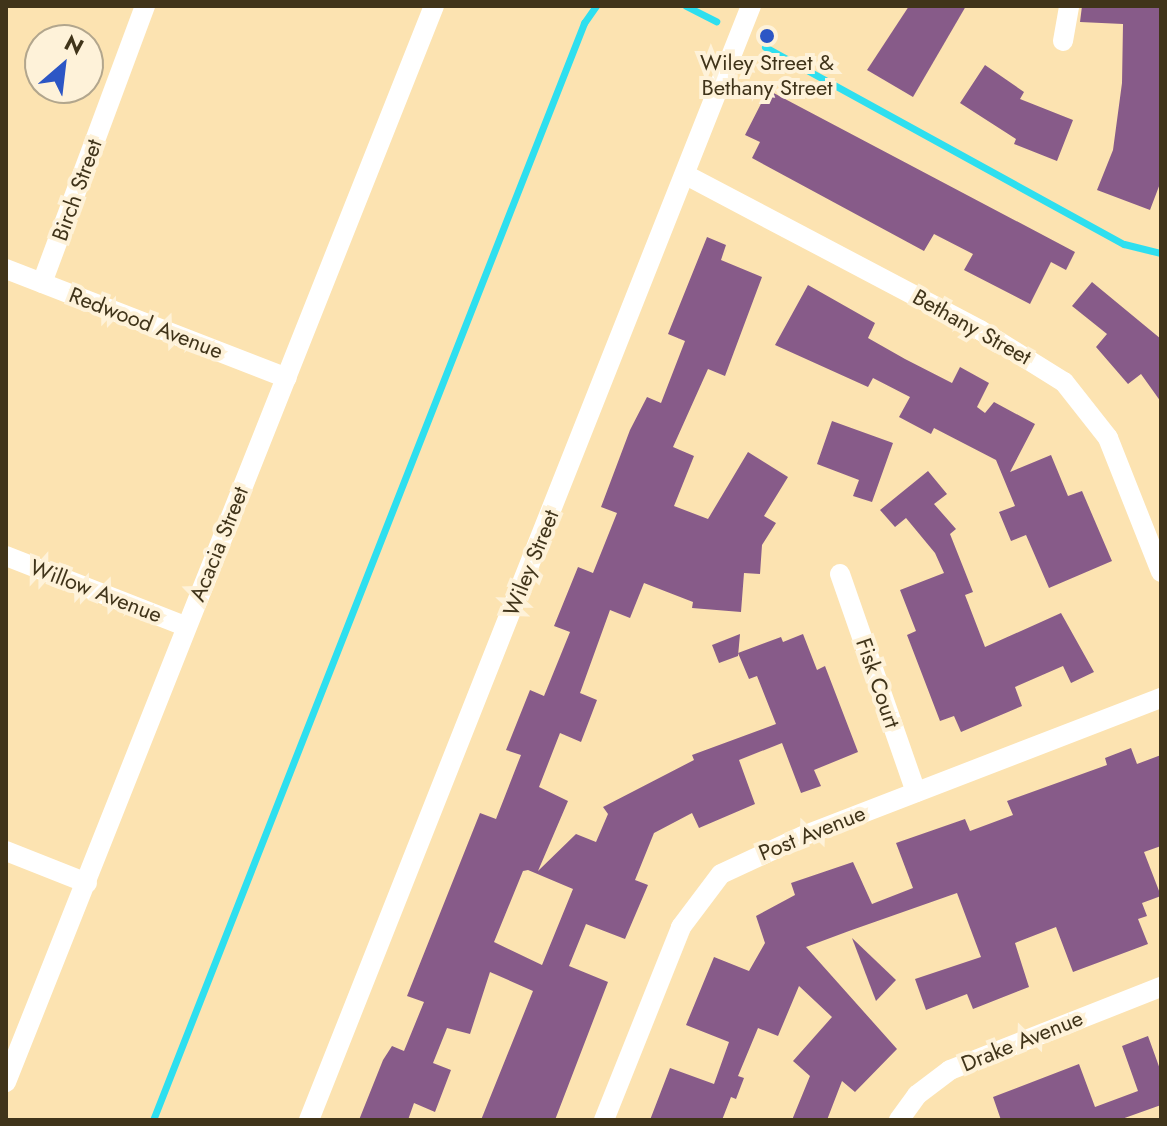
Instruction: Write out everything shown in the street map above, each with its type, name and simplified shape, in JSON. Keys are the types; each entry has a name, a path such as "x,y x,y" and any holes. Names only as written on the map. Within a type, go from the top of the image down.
{"street":[{"name":"Birch Street","path":"42,283 145,6"},
{"name":"Acacia Street","path":"6,1082 434,6"},
{"name":"Wiley Street","path":"309,1120 751,6"},
{"path":"1063,41 1069,6"},
{"name":"Bethany Street","path":"686,175 980,330 1064,382 1108,438 1161,572"},
{"name":"Redwood Avenue","path":"6,269 287,378"},
{"name":"Willow Avenue","path":"6,556 185,626"},
{"name":"Fisk Court","path":"840,574 916,792"},
{"name":"Post Avenue","path":"604,1120 681,927 704,891 721,874 752,857 1161,698"},
{"path":"6,851 87,883"},
{"name":"Drake Avenue","path":"899,1120 917,1095 950,1070 1161,987"}],"building":[{"path":"909,6 966,6 913,97 867,70"},
{"path":"1082,6 1161,6 1161,181 1150,210 1097,190 1113,150 1122,83 1123,24 1080,22"},
{"path":"985,65 1024,92 1020,99 1073,120 1057,161 1014,144 1016,139 960,103"},
{"path":"768,90 1075,252 1066,270 1051,262 1030,304 964,270 973,254 934,234 924,251 752,158 760,142 745,135"},
{"path":"707,237 726,245 721,260 762,277 725,376 708,369 673,447 694,456 674,506 708,519 748,452 788,477 764,516 776,523 762,545 760,574 744,573 741,612 692,608 693,602 644,583 630,618 610,610 580,693 597,700 581,742 560,733 539,787 568,801 538,871 576,834 596,842 608,814 603,807 694,760 692,755 776,724 757,676 749,679 738,653 781,637 783,642 803,634 817,670 825,666 858,752 814,770 821,786 801,793 782,743 739,760 755,804 699,828 692,813 654,833 635,880 648,885 625,939 586,924 569,966 608,982 555,1120 481,1120 533,991 490,972 470,1034 447,1028 433,1063 451,1070 435,1112 414,1103 408,1120 359,1120 383,1060 392,1046 404,1051 424,1002 407,996 480,813 496,819 521,755 506,750 530,690 544,696 570,632 554,626 578,567 593,573 617,513 601,507 630,430 647,397 661,403 685,341 668,334","holes":["528,870 573,889 542,965 494,942 523,871"]},
{"path":"1092,282 1161,339 1161,402 1141,374 1128,384 1096,347 1107,334 1072,306"},
{"path":"808,285 875,323 868,338 905,359 952,383 960,367 989,383 977,407 985,413 994,402 1035,424 1010,472 1051,455 1068,496 1082,491 1112,561 1049,588 1026,535 1011,541 999,512 1015,506 996,460 934,428 931,434 899,417 910,397 873,378 868,387 775,345"},
{"path":"832,421 893,443 872,502 853,496 859,480 817,464"},
{"path":"928,471 947,494 934,504 956,529 950,534 973,592 965,595 985,647 1061,613 1094,672 1071,683 1063,666 1015,687 1022,706 961,732 954,716 940,721 907,635 916,631 900,590 944,573 935,553 906,518 895,527 880,510"},
{"path":"740,634 738,656 719,663 712,645"},
{"path":"1131,748 1137,764 1161,755 1161,846 1144,852 1161,896 1142,903 1147,916 1138,919 1148,944 1073,972 1056,927 1015,943 1029,987 973,1009 967,994 926,1010 915,979 981,957 957,893 849,931 806,947 897,1049 855,1092 842,1081 827,1120 792,1120 810,1076 793,1061 832,1017 799,986 778,1036 758,1028 738,1076 744,1078 736,1099 731,1097 722,1120 650,1120 670,1068 714,1084 729,1042 686,1025 714,957 749,971 765,943 756,916 795,895 791,883 853,862 872,904 913,888 896,843 965,819 970,831 1013,815 1007,801 1107,765 1105,758"},
{"path":"852,938 896,980 876,1001"},
{"path":"1148,1036 1161,1072 1161,1105 1119,1120 1001,1120 993,1097 1079,1064 1095,1107 1138,1091 1122,1046"}],"waterway":[{"path":"153,1120 584,23 596,6"},
{"path":"686,6 716,21"},
{"path":"765,47 1124,244 1161,253"}],"place":[{"name":"Wiley Street & Bethany Street","path":"767,36"}]}
